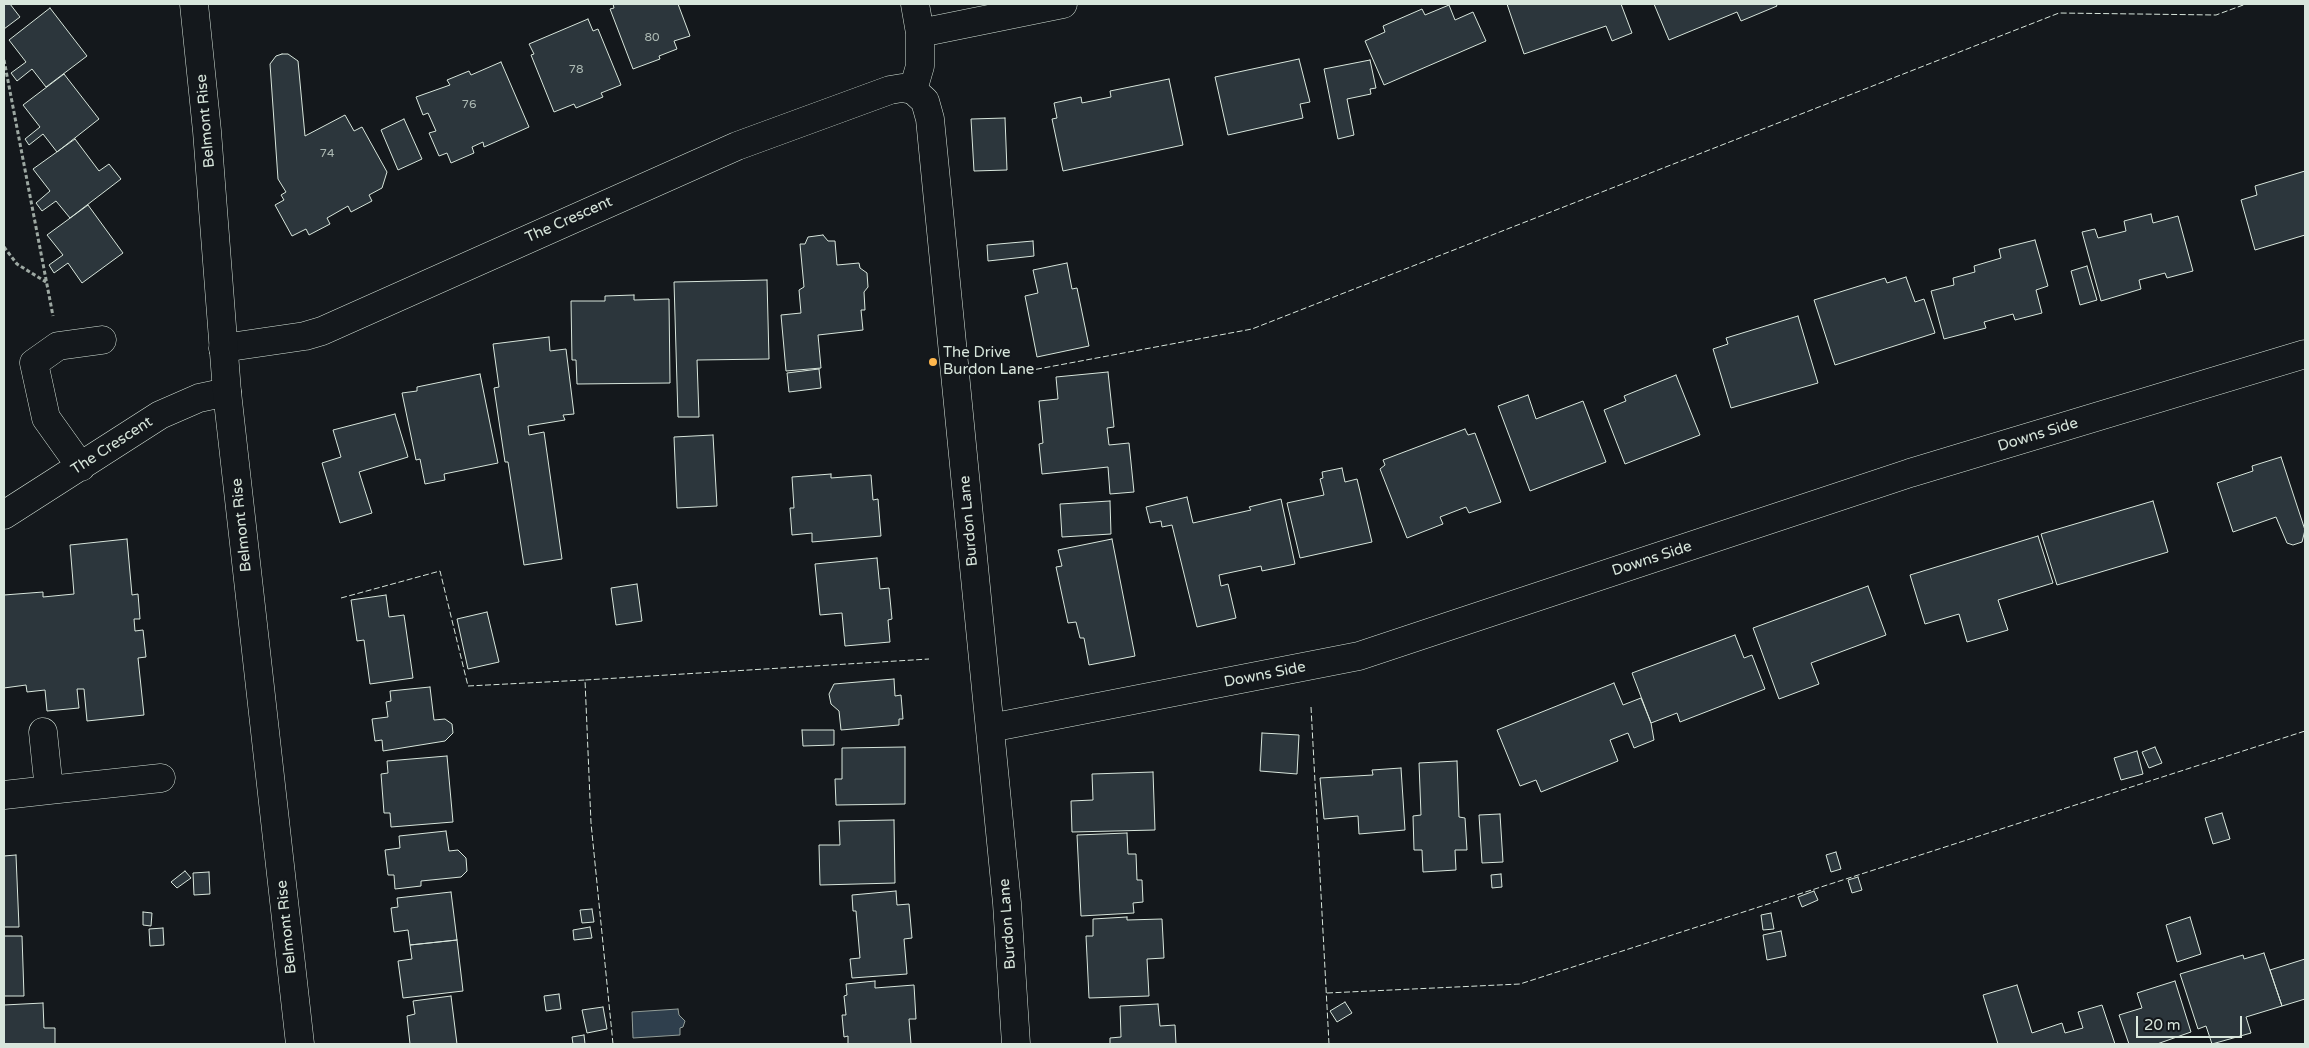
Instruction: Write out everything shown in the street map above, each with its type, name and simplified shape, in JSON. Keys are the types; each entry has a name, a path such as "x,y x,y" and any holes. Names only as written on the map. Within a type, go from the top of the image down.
{"main road":[{"name":"Belmont Rise","path":"194,4 207,131 227,392 300,1044"},
{"path":"913,90 920,66 920,33 914,4"},
{"path":"920,33 1063,4"},
{"name":"The Crescent","path":"223,348 306,336 736,146 890,90 902,88 913,90"},
{"name":"Burdon Lane","path":"913,90 925,101 930,119 1007,904 1016,1044"},
{"path":"81,467 46,418 34,363 58,346 102,340"},
{"name":"Downs Side","path":"990,728 1359,656 1910,473 2305,354"},
{"name":"The Crescent","path":"4,515 160,415 199,398 227,392"},
{"path":"42,732 49,790"},
{"path":"4,795 161,778"}],"path":[{"path":"4,60 46,283 17,264 4,247"}],"water":[{"path":"678,1009 679,1015 685,1021 683,1027 680,1028 680,1035 633,1038 632,1012"}],"building":[{"path":"4,4 10,4 20,17 4,29"},
{"path":"613,4 678,4 690,36 674,41 677,49 659,56 660,59 633,69 610,9 614,8"},
{"path":"1507,4 1621,4 1632,33 1612,41 1606,26 1524,54"},
{"path":"1654,4 1776,4 1777,6 1741,21 1737,12 1669,40"},
{"path":"1449,5 1455,20 1473,12 1486,41 1384,85 1365,41 1385,32 1383,26 1422,9 1425,15"},
{"path":"50,8 87,56 46,87 32,69 17,81 11,73 26,62 9,40"},
{"path":"588,19 593,31 598,29 621,85 601,93 603,97 576,108 574,104 554,112 531,55 534,54 529,44"},
{"path":"288,54 298,61 305,136 345,115 354,131 362,127 387,172 382,188 369,195 372,201 351,212 348,206 327,218 330,224 309,235 306,229 292,236 275,205 284,200 281,195 286,192 278,179 270,64 276,56"},
{"path":"1299,59 1310,102 1300,104 1303,118 1228,135 1215,77"},
{"path":"1370,60 1376,88 1370,89 1371,94 1347,99 1354,135 1338,139 1324,69"},
{"path":"501,62 529,127 484,147 483,142 472,147 474,153 451,163 447,153 439,156 429,133 436,131 428,113 423,115 416,97 450,85 447,80 469,71 471,75"},
{"path":"64,74 99,119 57,152 43,134 29,145 25,139 40,127 23,105"},
{"path":"1169,79 1183,145 1063,171 1052,119 1057,118 1054,103 1081,97 1082,103 1111,97 1110,91"},
{"path":"1005,118 1007,170 974,171 971,119"},
{"path":"404,119 422,159 398,170 381,130"},
{"path":"75,139 99,171 109,164 121,179 70,218 56,201 42,211 36,203 50,191 33,169"},
{"path":"2305,171 2305,235 2255,250 2241,200 2257,195 2255,186"},
{"path":"88,205 123,253 82,283 68,263 54,273 49,265 63,255 47,235"},
{"path":"2151,214 2153,223 2178,216 2193,271 2167,278 2165,273 2139,280 2141,289 2101,301 2082,232 2095,229 2098,238 2126,231 2124,221"},
{"path":"823,235 828,241 835,241 837,265 859,263 860,268 867,273 868,287 864,292 865,310 861,310 863,330 818,335 821,368 786,371 781,315 801,313 799,290 804,287 800,244 805,244 808,237"},
{"path":"2035,240 2048,286 2036,290 2042,313 2015,320 2013,314 1984,322 1986,328 1944,339 1931,291 1954,285 1953,278 1975,272 1974,266 2001,258 1999,249"},
{"path":"1033,241 1034,256 988,261 987,245"},
{"path":"1067,263 1072,289 1077,288 1089,346 1037,357 1025,296 1038,293 1033,270"},
{"path":"2087,266 2097,300 2080,305 2071,271"},
{"path":"1906,277 1915,302 1924,299 1935,333 1835,365 1814,300 1885,278 1887,283"},
{"path":"767,280 769,359 697,360 699,417 678,417 674,282"},
{"path":"634,295 634,300 669,299 670,383 577,384 576,360 572,360 571,301 605,301 605,296"},
{"path":"1798,316 1818,383 1731,408 1713,349 1728,344 1726,338"},
{"path":"549,337 550,351 566,349 574,414 563,415 565,420 528,426 529,435 544,432 562,559 524,565 508,462 505,462 494,388 499,387 493,344"},
{"path":"819,369 821,388 789,392 787,373"},
{"path":"1108,372 1114,427 1107,428 1109,445 1129,443 1134,492 1110,494 1108,467 1042,474 1039,444 1043,443 1039,401 1058,399 1056,377"},
{"path":"480,374 498,463 444,474 445,480 425,484 420,459 416,460 402,393 417,391 417,387"},
{"path":"1676,375 1700,435 1625,464 1604,410 1626,401 1624,396"},
{"path":"1528,395 1536,419 1583,401 1606,462 1530,491 1498,406"},
{"path":"395,414 408,457 359,472 372,513 340,523 322,463 341,457 333,430"},
{"path":"1465,429 1468,435 1475,433 1501,502 1469,513 1466,507 1440,517 1443,524 1407,538 1380,469 1385,465 1383,460"},
{"path":"713,435 717,506 677,508 674,437"},
{"path":"2281,457 2305,530 2302,542 2293,545 2287,543 2276,517 2233,532 2217,483 2253,471 2252,466"},
{"path":"1342,468 1345,482 1357,479 1372,542 1300,558 1287,503 1324,495 1320,479 1323,478 1322,472"},
{"path":"831,474 831,478 871,475 873,500 878,499 881,536 812,542 812,533 792,535 790,508 794,508 792,477"},
{"path":"1187,497 1193,523 1251,510 1249,507 1281,499 1295,564 1262,571 1261,566 1219,575 1221,586 1228,584 1236,618 1197,627 1172,525 1162,527 1161,521 1150,523 1146,507"},
{"path":"1110,501 1111,534 1062,537 1060,504"},
{"path":"2153,501 2168,552 2057,585 2041,534"},
{"path":"2038,536 2053,583 1998,600 2008,630 1967,642 1959,614 1925,624 1910,575"},
{"path":"127,539 132,595 138,594 140,619 134,619 135,631 143,630 146,657 138,658 144,715 87,721 84,689 77,689 79,708 47,711 45,690 27,692 26,685 4,688 4,595 43,592 43,597 74,594 70,545"},
{"path":"1112,539 1135,656 1089,665 1084,638 1080,638 1076,622 1068,623 1056,567 1062,566 1058,550"},
{"path":"877,558 880,589 889,588 892,619 888,620 890,642 845,646 842,613 820,615 815,564"},
{"path":"637,584 642,621 616,625 611,588"},
{"path":"1868,586 1886,635 1811,663 1819,684 1779,699 1753,628"},
{"path":"386,595 389,617 404,615 413,678 370,684 364,640 357,641 351,600"},
{"path":"487,612 499,662 468,669 457,619"},
{"path":"1735,635 1744,658 1752,655 1765,689 1680,722 1677,713 1651,723 1632,673"},
{"path":"894,679 895,696 901,695 903,719 899,719 899,725 841,730 839,711 831,704 829,694 834,684"},
{"path":"1614,683 1623,705 1641,698 1651,723 1654,740 1634,748 1628,733 1610,740 1618,761 1541,792 1536,780 1520,786 1497,730"},
{"path":"430,687 434,720 445,719 452,724 453,733 445,741 383,751 382,740 375,741 372,719 388,717 386,702 391,701 390,691"},
{"path":"802,730 834,730 834,745 803,746"},
{"path":"1262,733 1299,735 1297,774 1260,771"},
{"path":"905,747 905,804 836,805 835,779 842,779 842,748"},
{"path":"2155,747 2162,763 2149,768 2142,752"},
{"path":"2137,751 2143,774 2121,780 2114,758"},
{"path":"447,756 453,822 391,827 390,813 384,813 381,774 388,773 387,761"},
{"path":"1457,761 1459,817 1465,818 1467,850 1455,850 1456,870 1423,872 1422,850 1414,850 1413,816 1421,815 1419,763"},
{"path":"1401,768 1405,830 1359,834 1358,816 1324,819 1320,778 1373,775 1372,770"},
{"path":"1153,772 1155,830 1072,832 1071,801 1093,800 1092,774"},
{"path":"2222,813 2230,839 2213,844 2205,818"},
{"path":"1500,814 1503,862 1482,863 1479,815"},
{"path":"894,820 895,883 820,885 819,845 840,845 839,821"},
{"path":"446,831 449,851 458,850 466,858 467,871 461,877 421,881 421,886 395,889 394,875 388,875 385,850 400,848 399,836"},
{"path":"1127,833 1128,854 1136,854 1137,880 1142,880 1143,902 1133,903 1134,913 1081,916 1077,835"},
{"path":"1836,852 1841,869 1831,872 1826,855"},
{"path":"16,855 19,927 4,927 4,856"},
{"path":"185,871 191,878 177,888 171,882"},
{"path":"209,872 210,894 194,895 193,873"},
{"path":"1501,874 1502,887 1492,888 1491,875"},
{"path":"1858,877 1862,890 1852,893 1848,880"},
{"path":"896,891 897,905 909,904 912,938 904,939 907,974 852,978 850,959 860,958 856,911 853,911 852,895"},
{"path":"1814,891 1818,900 1802,907 1798,897"},
{"path":"451,892 457,940 410,945 408,930 394,932 391,908 398,907 397,898"},
{"path":"592,909 594,922 582,923 580,910"},
{"path":"143,912 152,913 151,926 143,925"},
{"path":"1771,913 1774,929 1763,930 1761,915"},
{"path":"1127,917 1127,920 1162,919 1164,958 1147,959 1149,996 1089,998 1086,936 1093,936 1093,919"},
{"path":"2190,917 2201,954 2177,962 2166,925"},
{"path":"590,927 592,938 574,940 573,930"},
{"path":"163,928 164,945 150,946 149,929"},
{"path":"1781,931 1786,956 1767,960 1763,935"},
{"path":"4,936 22,936 24,996 4,996"},
{"path":"457,940 463,991 403,998 398,961 412,959 410,945"},
{"path":"2264,953 2282,1006 2246,1017 2251,1033 2212,1044 2206,1026 2198,1029 2180,974 2243,955 2244,959"},
{"path":"2305,959 2305,999 2282,1006 2270,970"},
{"path":"875,981 875,988 914,985 916,1019 909,1019 911,1044 848,1044 848,1036 844,1037 842,1015 846,1015 844,996 847,995 846,984"},
{"path":"2175,981 2191,1032 2157,1044 2129,1044 2119,1015 2142,1008 2137,993"},
{"path":"2017,985 2032,1033 2062,1023 2065,1033 2083,1028 2078,1012 2102,1005 2115,1044 1998,1044 1983,995"},
{"path":"559,994 561,1009 546,1011 544,996"},
{"path":"451,996 457,1044 410,1044 407,1016 415,1014 413,1001"},
{"path":"1345,1002 1352,1013 1337,1022 1330,1011"},
{"path":"43,1003 44,1028 55,1028 55,1044 4,1044 4,1005"},
{"path":"1158,1004 1160,1026 1175,1025 1176,1044 1110,1044 1110,1038 1121,1037 1120,1006"},
{"path":"603,1007 607,1029 587,1033 582,1010"},
{"path":"584,1035 585,1044 573,1044 572,1037"}],"fence":[{"path":"1011,374 1252,329 2059,13 2216,15 2246,4"},
{"path":"341,598 440,571 468,686 585,680"},
{"path":"613,1044 591,823 585,680 929,659"},
{"path":"1311,707 1329,1044"},
{"path":"1327,993 1520,984 2305,731"}],"place":[{"name":"The Drive Burdon Lane","path":"933,362"}]}
